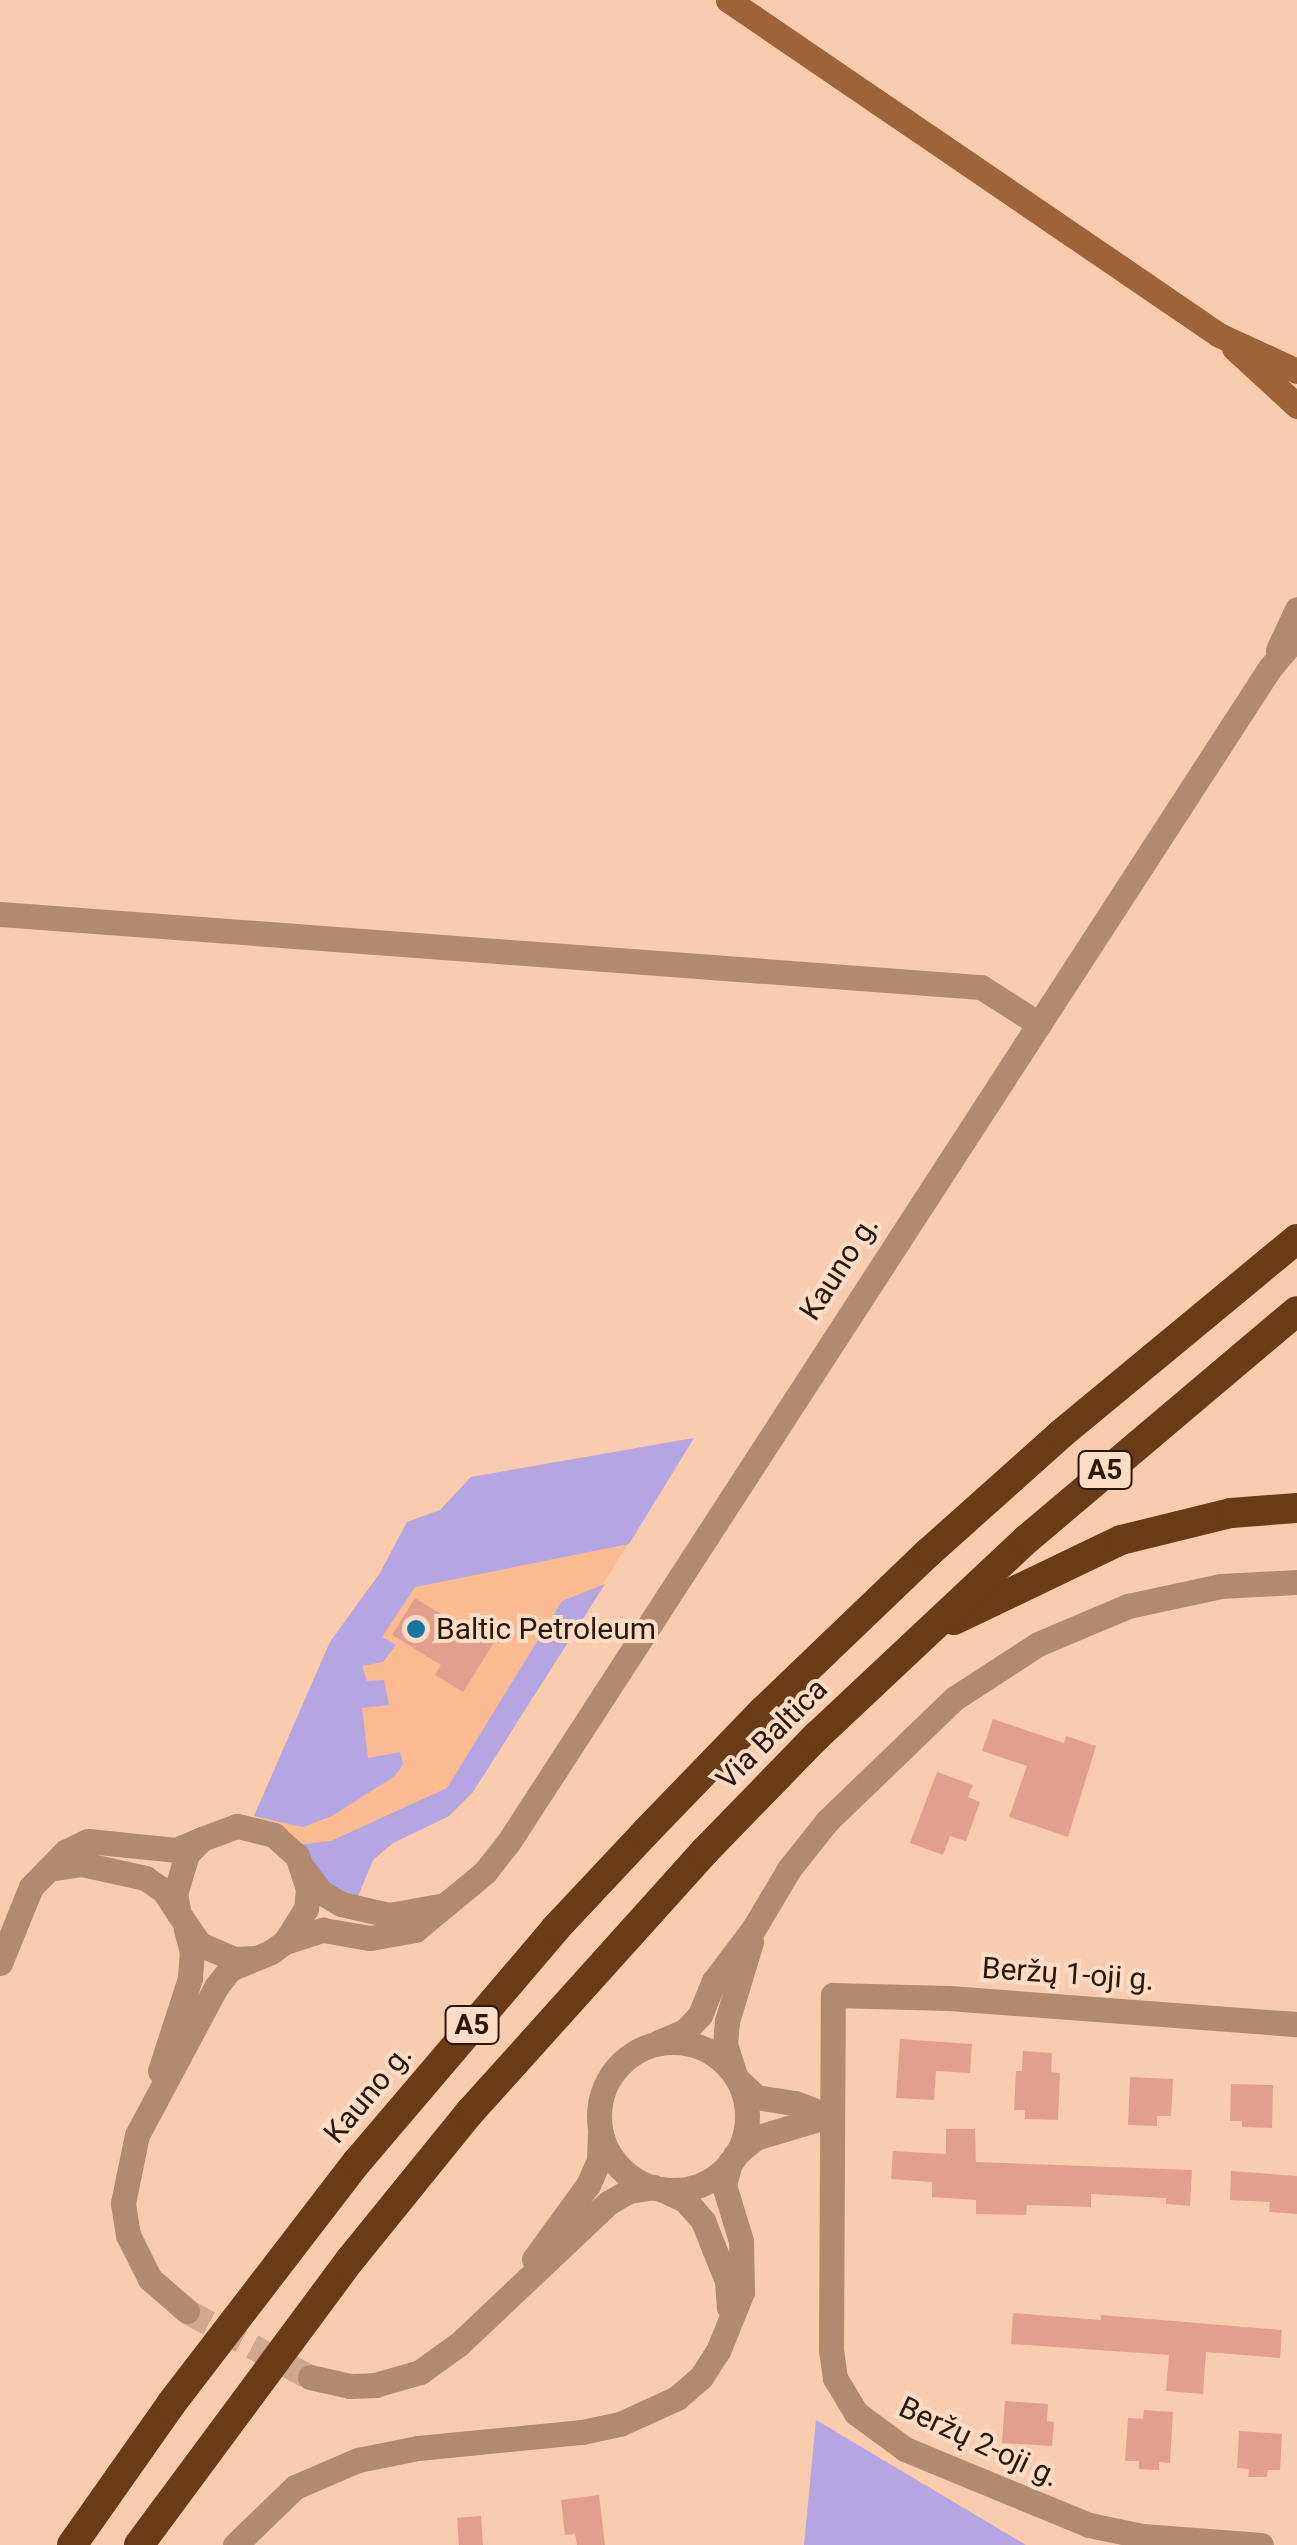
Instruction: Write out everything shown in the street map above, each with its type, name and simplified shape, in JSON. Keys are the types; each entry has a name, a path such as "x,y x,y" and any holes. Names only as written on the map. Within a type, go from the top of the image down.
{"highway":[{"name":"Kauno g.","path":"72,2545 262,2282 446,2055 646,1832 928,1553 1061,1434 1297,1238"},
{"name":"Via Baltica","path":"139,2545 350,2260 581,1984 768,1785 920,1637 1148,1433 1297,1311"},
{"path":"920,1637 1121,1540 1231,1513 1297,1508"}],"main road":[{"path":"728,0 1219,334 1297,372"},
{"path":"1219,334 1297,406"}],"street":[{"name":"Kauno g.","path":"1270,668 1297,609"},
{"name":"Kauno g.","path":"285,1942 323,1930 370,1938 400,1934 430,1922 508,1842 1270,668 1297,636"},
{"path":"0,914 981,987 1039,1024"},
{"path":"518,2284 588,2185 599,2160 599,2106 605,2084 628,2058 685,2031 700,2015 714,1981 754,1928 789,1869 857,1788 955,1698 1038,1644 1128,1606 1221,1586 1297,1582"},
{"path":"0,1963 17,1913 32,1886 65,1852 88,1842 118,1841 162,1850 237,1826 256,1828 287,1844 330,1900 374,1912 418,1913 457,1898"},
{"path":"202,1839 178,1873 182,1922 216,1954 254,1958"},
{"path":"49,1869 82,1864 145,1878 164,1892 182,1922 192,1952 190,1978 127,2170 124,2203 128,2235 150,2279 187,2310"},
{"path":"152,2100 230,1969 285,1942 306,1909 304,1870"},
{"path":"235,2545 294,2487 358,2460 418,2448 582,2432 649,2414 677,2398 701,2377 742,2292 744,2266 724,2185 747,2119 725,2044 727,2021 754,1928"},
{"name":"Beržų 1-oji g.","path":"834,1995 950,1998 1297,2024"},
{"name":"Beržų 2-oji g.","path":"834,1995 829,2116 831,2350 836,2378 856,2413 904,2448 1089,2525 1142,2536 1261,2545"},
{"path":"659,2042 702,2047 756,2097 795,2103 829,2116"},
{"path":"310,2377 350,2386 375,2385 420,2372 459,2344 518,2284 586,2228 608,2203 629,2191 700,2185 755,2138 829,2116"},
{"path":"600,2130 619,2166 685,2200 703,2220 726,2281 730,2322"}],"shaded area":[{"path":"694,1438 473,1792 449,1816 393,1843 373,1860 356,1901 276,1823 254,1816 330,1642 380,1573 407,1522 440,1510 471,1477"},
{"path":"694,1438 629,1544 415,1587 382,1637 396,1645 383,1662 362,1666 367,1681 384,1680 389,1705 362,1708 368,1758 400,1752 403,1764 395,1776 332,1816 303,1827 254,1816 330,1642 380,1573 407,1522 440,1510 471,1477"},
{"path":"605,1584 473,1792 449,1816 393,1843 373,1860 356,1901 339,1895 296,1845 331,1841 447,1788 562,1601"},
{"path":"816,2420 1026,2545 804,2545"}],"building":[{"path":"415,1598 464,1628 472,1615 500,1633 463,1692 435,1675 441,1665 392,1635"},
{"path":"993,1719 1064,1743 1066,1736 1096,1746 1068,1837 1009,1817 1027,1766 982,1751"},
{"path":"937,1772 973,1785 968,1797 980,1802 966,1841 950,1836 943,1855 910,1843"},
{"path":"900,2039 972,2044 970,2073 936,2071 934,2100 896,2098"},
{"path":"1023,2051 1052,2053 1051,2072 1060,2073 1058,2120 1025,2119 1025,2110 1014,2110 1016,2071 1022,2071"},
{"path":"1130,2077 1173,2079 1171,2116 1157,2116 1157,2126 1128,2125"},
{"path":"1231,2084 1273,2085 1272,2128 1242,2127 1242,2121 1230,2121"},
{"path":"946,2129 975,2129 976,2162 1192,2170 1190,2206 1166,2204 1166,2198 1091,2194 1091,2207 1027,2205 1026,2215 976,2214 976,2200 932,2197 932,2182 891,2179 893,2151 946,2154"},
{"path":"1231,2171 1297,2176 1297,2214 1269,2212 1270,2202 1230,2200"},
{"path":"1013,2313 1101,2320 1101,2315 1282,2330 1280,2358 1206,2352 1203,2394 1166,2391 1169,2355 1011,2344"},
{"path":"1005,2401 1048,2404 1047,2421 1054,2422 1052,2446 1002,2443"},
{"path":"1144,2410 1173,2412 1170,2463 1159,2462 1159,2470 1139,2469 1139,2461 1125,2461 1128,2418 1143,2419"},
{"path":"1239,2431 1282,2434 1280,2470 1268,2470 1267,2477 1248,2477 1249,2469 1237,2468"},
{"path":"599,2495 605,2545 577,2545 575,2534 565,2535 561,2500"},
{"path":"481,2516 483,2545 459,2545 457,2518"}],"tunnel":[{"path":"187,2311 310,2377"}],"place":[{"name":"Baltic Petroleum","path":"416,1629"}]}
